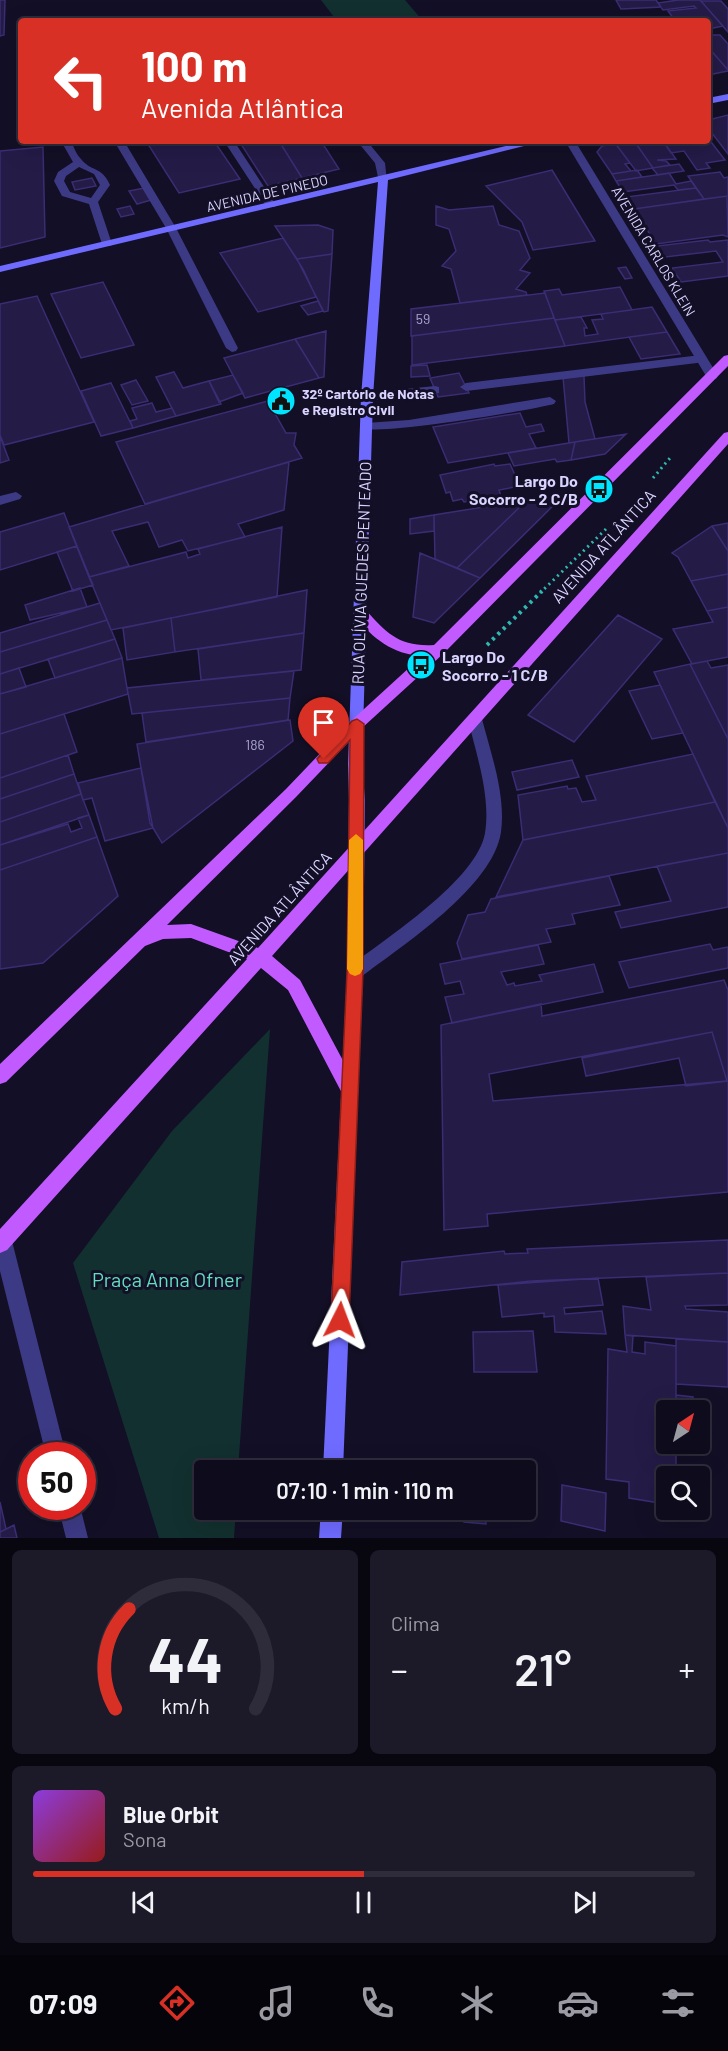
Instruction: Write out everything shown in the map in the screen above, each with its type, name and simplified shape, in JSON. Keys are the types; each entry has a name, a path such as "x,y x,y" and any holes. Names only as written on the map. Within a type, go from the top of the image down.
{"main road":[{"path":"0,1076 291,794 357,724 438,650 728,359"},
{"name":"AVENIDA ATLÂNTICA","path":"1,1242 355,853 728,436"},
{"path":"360,613 394,645 413,652 438,650"},
{"path":"140,940 163,932 191,930 261,957 294,985 350,1091"}],"street":[{"path":"711,100 728,97"},
{"path":"68,144 79,163 94,169 102,176 105,185 93,202"},
{"path":"121,144 171,228 232,348"},
{"path":"232,144 271,205"},
{"path":"364,144 380,163 383,180"},
{"name":"AVENIDA DE PINEDO","path":"0,269 527,144"},
{"name":"AVENIDA CARLOS KLEIN","path":"572,144 712,376"},
{"path":"79,163 62,174 59,181 66,194 93,202"},
{"name":"RUA OLÍVIA GUEDES PENTEADO","path":"333,1460 355,972 357,724 367,397 383,180"},
{"path":"93,202 106,244"},
{"path":"466,387 701,359"},
{"path":"367,397 435,390"},
{"path":"366,427 410,424 550,401"},
{"path":"0,501 15,496"},
{"path":"355,972 463,884 491,842 493,822 489,781 475,719"},
{"path":"1,1242 15,1285 53,1442"},
{"path":"72,1520 77,1538"},
{"path":"330,1538 331,1520"}],"path":[{"path":"487,645 606,529"}],"green space":[{"path":"321,0 405,0 420,18 335,18"},
{"name":"Praça Anna Ofner","path":"270,1029 239,1460 194,1460 194,1520 235,1520 234,1538 159,1538 73,1263 172,1131"}],"building":[{"path":"0,0 5,0 4,35 0,36"},
{"path":"616,0 656,0 661,7 621,9"},
{"path":"700,0 723,26 711,28 711,18 673,18 668,11 696,8 694,6 663,10 658,3"},
{"path":"701,1 721,1 728,9 728,32"},
{"path":"711,35 720,35 728,44 728,70 711,50"},
{"path":"711,50 728,70 711,74"},
{"path":"728,115 728,154 711,132 711,119"},
{"path":"711,142 725,160 706,163 710,168 697,170 684,151 671,153 665,144 711,144"},
{"path":"148,144 216,144 240,179 179,193"},
{"path":"241,144 281,144 302,178 268,186"},
{"path":"281,144 323,144 339,169 302,178"},
{"path":"616,144 636,144 653,168 636,171"},
{"path":"616,144 630,163 625,164 631,171 612,174 597,152 602,146"},
{"path":"636,144 665,144 676,159 657,160 666,161 670,165 653,168"},
{"path":"43,147 45,237 0,248 0,151"},
{"path":"679,164 684,171 658,175 652,168"},
{"path":"552,170 595,241 533,250 522,222 486,186"},
{"path":"637,170 642,177 616,181 612,174"},
{"path":"720,172 724,178 728,177 728,196 704,199 688,176"},
{"path":"669,173 676,184 691,181 696,188 678,190 674,185 623,192 616,181"},
{"path":"92,178 96,186 75,190 72,182"},
{"path":"144,188 151,200 137,204 129,191"},
{"path":"696,188 704,199 634,209 626,197"},
{"path":"727,196 728,237 723,235 656,244 634,209"},
{"path":"130,206 134,214 121,217 117,209"},
{"path":"436,206 449,210 493,206 499,225 519,231 530,258 520,270 530,273 516,289 526,292 527,295 460,303 451,269 442,266 456,251 449,229 436,225"},
{"path":"318,225 333,230 332,254 297,259 275,226"},
{"path":"283,238 303,269 316,297 258,312 220,253"},
{"path":"708,240 710,242 728,240 728,276 681,282 672,268 723,262 716,251 665,257 657,246"},
{"path":"332,254 328,311 324,312 297,259"},
{"path":"626,267 632,278 625,279 618,268"},
{"path":"103,282 134,345 81,358 51,294"},
{"path":"620,287 632,310 555,320 544,291 559,289 562,295"},
{"path":"545,293 554,318 411,336 411,309"},
{"path":"37,296 94,422 4,445 0,435 0,304"},
{"path":"318,301 323,311 308,315 301,306"},
{"path":"652,307 667,332 565,346 555,320 581,317 587,328 584,328 585,336 598,334 592,320 603,319 601,314"},
{"path":"554,318 565,346 412,365 412,336"},
{"path":"326,331 324,377 319,378 295,339"},
{"path":"667,332 680,354 641,359 629,337"},
{"path":"295,339 319,378 245,398 224,358"},
{"path":"427,365 430,376 411,377 411,366"},
{"path":"174,372 183,388 209,381 221,404 176,416 156,377"},
{"path":"459,373 469,393 438,397 430,378"},
{"path":"233,375 243,393 219,402 209,381"},
{"path":"584,376 585,402 595,439 569,443 563,377"},
{"path":"136,380 148,401 132,405 121,385"},
{"path":"111,383 133,428 101,436 81,391"},
{"path":"268,401 286,433 296,433 294,445 302,458 145,504 116,442"},
{"path":"152,403 156,412 172,408 176,416 133,428 130,421 137,419 132,408"},
{"path":"520,413 526,427 541,424 544,431 529,434 536,448 448,463 433,427"},
{"path":"626,434 605,454 571,460 575,442"},
{"path":"0,436 9,460 0,463"},
{"path":"575,442 571,460 557,462 555,459 514,466 508,453"},
{"path":"289,462 284,510 238,524 245,537 188,551 182,540 159,547 148,522 112,531 129,566 89,577 69,527"},
{"path":"494,464 495,466 510,464 520,486 499,490 501,496 464,502 462,499 453,501 450,492 446,493 440,475"},
{"path":"565,494 480,578 457,568 527,500"},
{"path":"527,500 457,568 435,559 434,515"},
{"path":"64,513 77,546 0,570 0,532"},
{"path":"434,515 434,531 410,534 410,519"},
{"path":"728,523 728,551 712,526"},
{"path":"712,526 728,551 728,574 691,581 678,557 672,553"},
{"path":"282,527 277,597 111,630 89,577 186,552 188,558 200,554 198,549"},
{"path":"77,546 93,585 73,591 57,552"},
{"path":"420,553 480,578 434,623 413,617"},
{"path":"728,574 728,607 707,611 691,581"},
{"path":"80,588 87,607 30,620 25,605"},
{"path":"307,590 304,633 175,652 171,618"},
{"path":"100,603 107,620 0,652 0,633"},
{"path":"728,607 728,657 692,664 673,629 713,622 707,611"},
{"path":"618,615 662,639 574,742 528,715"},
{"path":"171,618 175,652 127,660 123,628"},
{"path":"107,620 115,639 0,674 0,652"},
{"path":"304,633 301,670 201,680 198,649"},
{"path":"115,639 122,658 55,678 48,659"},
{"path":"122,658 128,694 0,734 0,694"},
{"path":"707,661 711,668 728,665 728,739 690,664"},
{"path":"690,664 728,739 728,828 654,672"},
{"path":"19,668 26,687 0,694 0,674"},
{"path":"294,671 290,698 132,714 127,688"},
{"path":"660,685 683,733 652,739 629,691"},
{"path":"290,698 288,720 146,742 142,713"},
{"path":"64,714 77,752 0,778 0,734"},
{"path":"290,720 293,741 162,843 150,823 137,744"},
{"path":"693,754 715,802 523,840 518,795 567,786 568,789 576,788 582,802 596,800 586,776"},
{"path":"68,755 74,774 0,799 0,778"},
{"path":"572,760 579,777 517,790 512,772"},
{"path":"141,768 153,828 105,841 92,798 83,800 78,783"},
{"path":"74,774 81,794 0,822 0,799"},
{"path":"81,794 89,815 0,845 0,822"},
{"path":"715,802 728,828 728,853 496,897 523,840"},
{"path":"89,815 97,837 0,870 0,845 68,824 71,832 82,828 78,818"},
{"path":"97,837 118,896 43,963 0,969 0,870"},
{"path":"728,853 728,907 621,928 615,912 671,901 657,866"},
{"path":"609,876 620,905 572,914 575,924 546,929 551,942 462,959 457,943 468,915 485,912 491,899"},
{"path":"710,944 713,950 728,947 728,968 629,988 619,962"},
{"path":"538,945 544,964 501,972 507,985 514,983 515,986 542,981 539,975 594,964 603,992 452,1023 445,997 464,994 460,981 445,984 440,964"},
{"path":"724,980 728,990 728,1192 487,1214 488,1226 444,1230 441,1025 541,1004 542,1016","holes":["712,1032 727,1081 493,1101 489,1074"]},
{"path":"712,1032 727,1081 686,1086 679,1058 586,1076 582,1058"},
{"path":"728,1240 728,1273 531,1281 400,1295 402,1262 504,1251 505,1254 528,1253 527,1249"},
{"path":"728,1273 728,1305 685,1306 686,1309 728,1312 728,1342 625,1335 623,1306 651,1310 646,1277"},
{"path":"598,1278 603,1305 564,1308 565,1314 602,1311 606,1334 555,1332 554,1316 544,1317 544,1313 502,1317 498,1285"},
{"path":"533,1331 537,1372 474,1372 473,1332"},
{"path":"625,1335 633,1336 632,1352 645,1354 645,1342 676,1346 676,1400 656,1400 656,1454 676,1454 676,1466 656,1466 656,1502 629,1498 629,1482 606,1479 608,1349 627,1352"},
{"path":"676,1339 728,1342 728,1387 676,1384"},
{"path":"676,1395 693,1397 693,1400 676,1400"},
{"path":"562,1485 606,1493 605,1531 561,1521"},
{"path":"0,1502 6,1529 0,1532"},
{"path":"464,1520 486,1520 486,1524 464,1522"},
{"path":"14,1525 17,1538 0,1538 0,1532"}],"slow traffic":[{"path":"355,969 356,840"}],"place":[{"name":"32º Cartório de Notas e Registro Civil","path":"281,401"},
{"name":"Largo Do Socorro - 2 C/B","path":"599,489"},
{"name":"Largo Do Socorro - 1 C/B","path":"421,665"}],"route":[{"path":"324,759 357,724 355,972 340,1320"}]}
